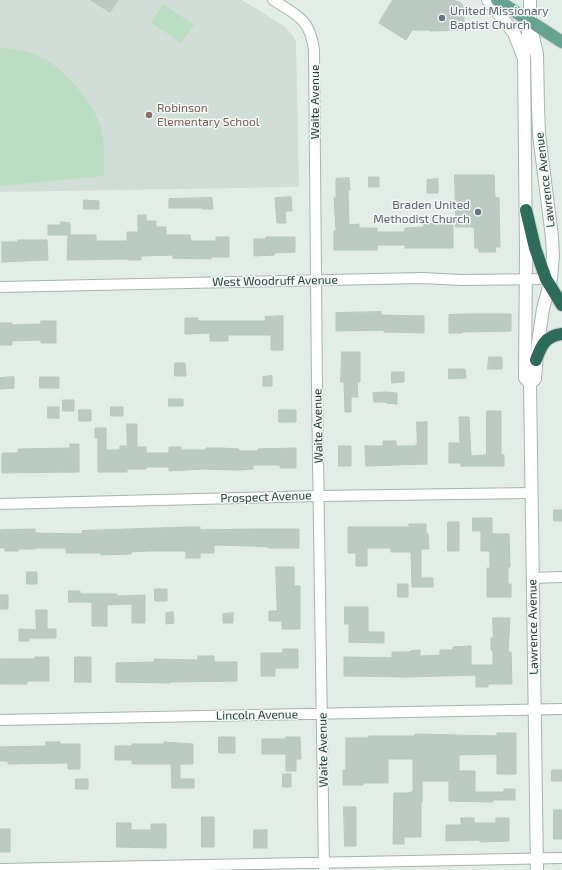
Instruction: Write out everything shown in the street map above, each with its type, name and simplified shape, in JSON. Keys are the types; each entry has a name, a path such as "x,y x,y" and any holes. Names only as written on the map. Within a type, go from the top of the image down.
{"highway":[{"path":"526,210 536,252 549,281 562,304"},
{"path":"536,360 544,341 562,334"}],"main road":[{"path":"496,0 561,42"}],"street":[{"name":"Waite Avenue","path":"273,0 300,17 306,24 311,32 314,50 324,867"},
{"path":"488,0 514,33 524,58"},
{"name":"Lawrence Avenue","path":"530,0 530,21 524,58 526,210 525,378 530,383 536,865"},
{"name":"Lawrence Avenue","path":"530,21 537,54 539,134 553,245 549,281 543,309 536,360 535,379 530,383"},
{"name":"West Woodruff Avenue","path":"0,287 422,278 549,281"},
{"name":"Prospect Avenue","path":"0,504 319,496 531,493"},
{"path":"532,578 562,577"},
{"name":"Lincoln Avenue","path":"0,720 562,709"},
{"path":"0,869 536,865 562,858"}],"shaded area":[{"name":"Robinson Elementary School","path":"0,0 242,0 284,26 294,37 296,43 299,187 0,192"}],"green space":[{"path":"163,4 194,25 181,43 151,23"},
{"path":"0,48 21,50 41,57 59,69 77,87 98,118 104,146 104,176 0,186"}],"building":[{"path":"91,0 118,0 110,12"},
{"name":"United Missionary Baptist Church","path":"393,0 453,0 461,3 464,8 464,30 412,30 406,40 379,23"},
{"name":"Braden United Methodist Church","path":"455,175 494,175 495,198 499,198 500,247 495,247 496,252 479,252 479,248 475,248 474,227 456,227"},
{"path":"369,177 379,177 379,187 369,187"},
{"path":"349,178 349,225 359,224 359,228 377,228 377,232 405,232 405,228 424,227 424,224 453,222 453,248 405,248 405,245 377,245 377,250 334,250 334,231 336,231 334,198 336,198 336,179"},
{"path":"438,179 438,193 427,193 427,180"},
{"path":"291,197 292,211 285,211 286,223 277,223 275,198"},
{"path":"212,198 213,209 169,208 169,199"},
{"path":"84,200 99,201 99,209 84,209"},
{"path":"138,215 146,215 146,221 156,221 156,227 166,227 166,235 190,235 191,241 216,241 216,237 229,237 229,257 211,257 211,259 173,258 173,255 141,256 141,260 67,260 68,235 96,235 96,241 127,241 127,232 138,232"},
{"path":"61,222 70,223 70,235 48,235 48,225 61,225"},
{"path":"266,237 295,237 295,252 254,256 254,239 266,239"},
{"path":"18,240 47,240 48,260 2,262 2,242 18,242"},
{"path":"381,312 381,315 424,316 424,333 384,332 384,330 336,331 336,313"},
{"path":"511,314 511,331 449,333 449,315"},
{"path":"283,316 283,350 271,350 271,335 228,335 228,341 210,341 210,333 185,334 185,318 198,318 198,321 266,321 265,317"},
{"path":"41,321 56,321 56,343 41,343 41,340 12,341 12,345 0,345 0,323 12,323 12,325 41,324"},
{"path":"342,352 360,352 360,382 357,382 358,397 351,397 351,412 345,412 344,382 341,382"},
{"path":"489,357 502,357 502,369 488,369"},
{"path":"175,363 185,363 186,376 175,376"},
{"path":"449,369 465,369 466,378 449,379"},
{"path":"392,372 404,372 404,382 392,383"},
{"path":"272,376 272,386 263,386 263,377"},
{"path":"14,377 14,388 0,389 0,378"},
{"path":"40,377 59,377 59,388 40,388"},
{"path":"373,393 397,393 397,404 374,402"},
{"path":"169,399 183,399 183,406 169,406"},
{"path":"63,400 74,400 74,411 63,411"},
{"path":"48,407 59,407 59,418 48,418"},
{"path":"111,407 123,407 123,416 111,416"},
{"path":"79,410 91,410 91,421 79,421"},
{"path":"279,410 296,410 296,422 279,422"},
{"path":"487,411 501,411 501,455 504,455 504,466 461,466 461,463 449,463 449,443 460,443 459,417 469,417 471,456 486,455"},
{"path":"417,422 427,422 427,464 366,466 365,446 383,446 383,441 396,441 396,446 416,446"},
{"path":"127,424 137,424 137,447 146,447 146,453 169,453 169,447 181,447 181,450 206,450 206,448 221,448 239,449 239,451 296,448 296,468 280,468 280,465 253,465 253,469 239,470 202,469 169,471 169,467 146,467 146,469 127,469 127,472 98,472 98,438 95,438 95,428 106,428 106,450 120,450 120,446 127,446"},
{"path":"70,444 79,444 79,472 2,473 2,453 18,453 18,449 70,448"},
{"path":"339,446 351,446 351,466 339,466"},
{"path":"554,510 562,510 562,521 554,521"},
{"path":"473,518 492,518 492,534 509,534 510,567 508,567 508,584 511,584 511,597 487,597 487,568 490,568 490,551 481,551 481,531 473,531"},
{"path":"448,522 459,522 459,551 448,551"},
{"path":"409,524 426,524 429,549 421,549 421,578 433,578 433,587 412,587 411,552 391,552 391,548 367,548 367,566 356,566 356,553 348,553 348,527 409,527"},
{"path":"200,527 200,530 299,529 299,548 214,545 214,553 200,553 200,558 186,558 186,551 148,551 131,552 131,554 101,555 101,553 66,553 66,548 35,548 18,549 18,551 5,551 5,548 0,548 0,530 35,529 35,533 82,534 82,531"},
{"path":"276,567 294,567 294,586 300,586 300,629 282,629 282,621 269,621 269,611 277,611"},
{"path":"27,572 37,572 37,584 27,584"},
{"path":"398,584 408,584 408,597 398,597"},
{"path":"155,589 167,589 167,601 155,601"},
{"path":"69,591 80,591 80,594 117,594 117,596 145,595 145,623 132,623 132,604 107,605 107,626 92,626 92,602 69,602"},
{"path":"0,595 8,595 8,609 0,609"},
{"path":"345,607 368,607 368,632 384,632 384,643 349,642 349,624 345,624"},
{"path":"36,610 47,610 47,629 56,629 56,638 29,638 29,641 19,641 19,629 36,630"},
{"path":"173,612 174,623 166,624 166,613"},
{"path":"233,613 233,623 223,623 223,614"},
{"path":"493,618 510,618 508,652 511,652 512,684 488,684 488,687 476,687 476,675 408,677 344,676 344,657 392,658 392,652 410,652 420,650 420,656 440,655 440,650 453,650 453,647 471,646 471,665 493,665 491,638 493,638"},
{"path":"283,649 298,649 298,668 275,668 275,676 261,676 261,653 283,653"},
{"path":"198,656 214,656 214,662 237,662 237,681 170,683 116,682 116,663 154,662 154,659 198,660"},
{"path":"35,657 49,657 49,681 27,681 27,684 0,684 0,659 35,659"},
{"path":"75,657 91,657 91,682 75,682"},
{"path":"497,733 516,733 516,774 497,774 497,754 459,755 459,771 475,771 475,792 504,792 504,789 515,789 515,800 493,800 493,802 449,801 449,781 424,781 422,782 421,837 404,837 404,844 393,844 394,793 413,792 413,759 388,759 388,783 343,785 343,770 346,770 346,738 369,738 369,736 415,736 415,734 497,736"},
{"path":"219,737 235,737 235,753 219,753"},
{"path":"286,737 300,737 301,759 296,759 296,771 286,771 286,754 262,754 262,739 286,739"},
{"path":"46,742 80,744 80,769 68,769 68,763 8,764 8,761 0,761 0,747 46,746"},
{"path":"164,742 193,744 193,764 180,764 180,779 194,779 194,788 172,788 171,764 132,764 132,760 115,760 115,746 132,746 132,744 164,744"},
{"path":"552,770 562,770 562,781 552,781"},
{"path":"283,774 291,774 291,787 283,787"},
{"path":"76,779 88,779 88,789 76,789"},
{"path":"344,807 356,807 356,846 345,846"},
{"path":"554,810 562,810 562,839 554,839"},
{"path":"202,817 214,817 214,847 202,847"},
{"path":"461,818 474,818 474,823 496,823 496,818 509,818 509,841 446,841 446,825 461,825"},
{"path":"117,823 131,823 131,830 151,830 151,824 166,824 166,848 117,847"},
{"path":"0,829 10,829 10,852 0,852"},
{"path":"254,830 267,830 267,848 254,848"}],"place":[{"name":"United Missionary Baptist Church","path":"442,18"},
{"name":"Robinson Elementary School","path":"149,115"},
{"name":"Braden United Methodist Church","path":"478,212"}]}
